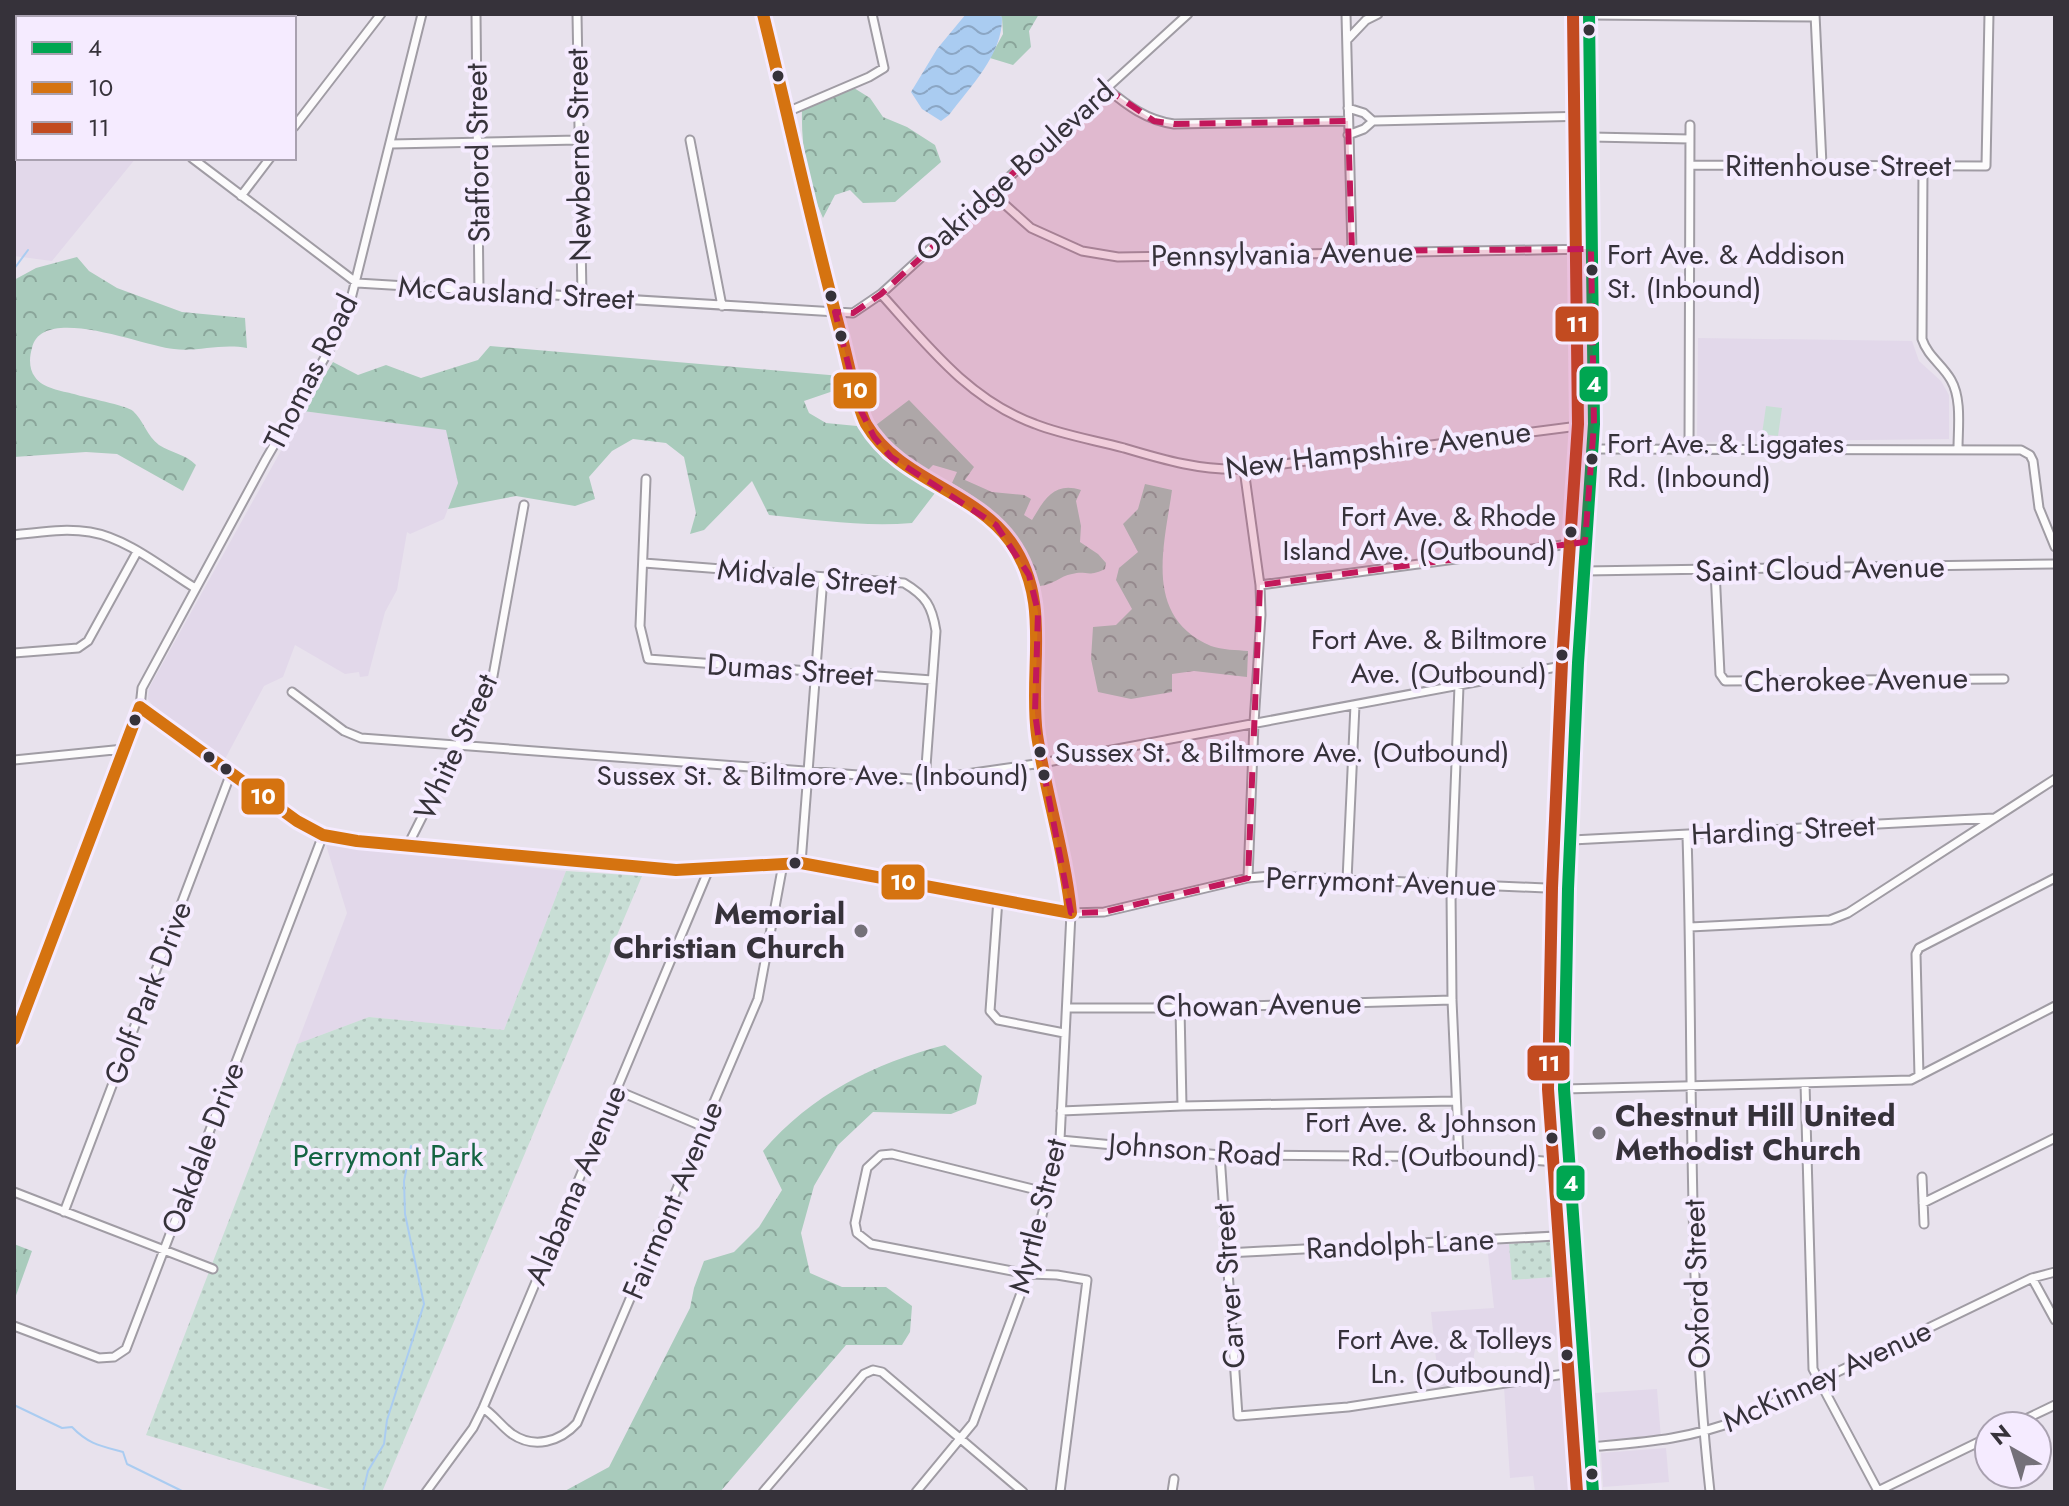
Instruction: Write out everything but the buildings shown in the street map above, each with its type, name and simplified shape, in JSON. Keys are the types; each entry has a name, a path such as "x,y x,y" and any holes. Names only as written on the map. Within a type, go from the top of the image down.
{"main road":[{"path":"1589,15 1594,424 1578,663 1568,889 1564,1089 1593,1492"}],"street":[{"path":"296,124 381,14"},
{"name":"Thomas Road","path":"14,1039 140,707 142,688 335,340 357,283 422,14"},
{"name":"Stafford Street","path":"476,14 479,292"},
{"name":"Newberne Street","path":"577,14 582,296"},
{"name":"Myrtle Street","path":"763,14 859,407 874,437 891,457 972,506 996,525 1010,541 1029,575 1038,612 1035,713 1042,763 1069,885 1071,913 1060,1140 1049,1193 1028,1274 973,1423 916,1492"},
{"path":"787,112 884,68 872,14"},
{"name":"Oakridge Boulevard","path":"835,312 853,313 881,294 1188,14"},
{"path":"1346,14 1352,251"},
{"path":"1347,40 1366,20 1378,14"},
{"name":"Rittenhouse Street","path":"1690,165 1986,166 1989,14"},
{"path":"1589,15 1815,15 1822,165"},
{"path":"1106,88 1131,109 1154,121 1174,124 1348,121"},
{"path":"1348,108 1364,113 1373,121"},
{"path":"1348,135 1364,129 1373,121 1591,116"},
{"path":"1689,450 1690,125"},
{"name":"Rittenhouse Street","path":"1591,137 1690,139"},
{"path":"391,144 578,140"},
{"path":"690,140 722,306"},
{"name":"McCausland Street","path":"195,160 357,283 835,312"},
{"path":"241,196 268,160"},
{"path":"1923,167 1922,339 1927,352 1951,378 1957,392 1958,449"},
{"name":"Pennsylvania Avenue","path":"992,193 1031,228 1082,251 1118,257 1591,249"},
{"name":"New Hampshire Avenue","path":"881,294 948,370 990,401 1034,424 1186,466 1244,469 1594,424"},
{"path":"1593,449 2021,450 2030,455 2034,465 2039,508 2055,547"},
{"path":"1244,469 1260,585 1261,615 1248,878"},
{"path":"644,563 646,479"},
{"name":"White Street","path":"408,845 493,676 524,505"},
{"path":"14,535 65,530 93,532 137,552 195,588"},
{"path":"1260,585 1585,542"},
{"path":"14,653 78,648 88,641 137,552"},
{"name":"Midvale Street","path":"644,563 904,583 919,592 932,610 936,631 925,780"},
{"name":"Dumas Street","path":"644,563 640,626 648,659 932,680"},
{"name":"Saint Cloud Avenue","path":"1584,571 2055,564"},
{"name":"Cherokee Avenue","path":"1715,570 1720,674 1725,681 2004,679"},
{"path":"801,863 823,577"},
{"path":"292,692 351,736 925,780 1042,763 1578,663"},
{"path":"1459,686 1451,885 1459,1158"},
{"path":"1347,880 1355,705"},
{"name":"Perrymont Avenue","path":"140,707 297,821 323,835 676,870 801,863 1071,913 1104,912 1248,878 1271,876 1568,889"},
{"path":"14,760 124,749"},
{"name":"Golf Park Drive","path":"64,1212 231,773"},
{"path":"1690,927 1830,920 1848,913 2055,779"},
{"name":"Harding Street","path":"1572,840 1994,818"},
{"name":"Oakdale Drive","path":"14,1326 99,1358 114,1357 126,1349 323,835"},
{"name":"Oxford Street","path":"1687,836 1696,1280 1710,1492"},
{"name":"Fairmont Avenue","path":"483,1408 513,1435 533,1442 554,1440 577,1423 758,999 783,864"},
{"name":"Alabama Avenue","path":"426,1492 473,1428 483,1408 709,869"},
{"path":"1919,1076 1916,954 1919,948 2055,878"},
{"path":"998,899 990,1011 998,1020 1064,1033"},
{"name":"Chowan Avenue","path":"1067,1008 1452,1000"},
{"path":"1564,1089 1911,1080 2055,1006"},
{"path":"1180,1008 1182,1106"},
{"path":"1805,1083 1813,1369 1819,1382 1877,1492 1973,1445"},
{"path":"616,1090 704,1127"},
{"path":"1061,1111 1455,1101"},
{"path":"1923,1203 2055,1138"},
{"name":"Johnson Road","path":"1060,1140 1220,1155 1490,1157 1570,1163"},
{"path":"1049,1193 892,1154 881,1155 867,1168 855,1223 857,1233 871,1244 1028,1274 1084,1279 1088,1283 1060,1492"},
{"name":"Carver Street","path":"1220,1155 1238,1416 1348,1407 1584,1371"},
{"path":"1922,1177 1924,1224"},
{"path":"14,1192 213,1269"},
{"name":"Randolph Lane","path":"1226,1253 1575,1235"},
{"name":"McKinney Avenue","path":"1590,1447 1669,1440 1704,1433 1819,1382 2032,1278 2055,1272"},
{"path":"2032,1278 2055,1320"},
{"path":"763,1492 864,1374 873,1370 882,1372 1023,1492"},
{"path":"1172,1492 1174,1479"}],"highlighted area":[{"path":"1106,88 1154,121 1174,124 1348,121 1352,251 1591,249 1594,424 1585,542 1260,585 1248,878 1104,912 1071,913 1035,713 1038,612 1029,575 996,525 891,457 874,437 859,407 835,312 853,313 881,294"}],"shaded area":[{"path":"14,14 246,14 16,16 16,160 134,160 52,261 14,256"},
{"path":"1698,338 1912,341 1919,361 1941,381 1949,395 1949,439 1697,442"},
{"path":"303,411 447,430 458,483 444,519 410,534 407,532 397,590 385,612 368,676 360,677 359,672 345,674 295,645 283,677 264,686 225,759 153,706 148,699 149,688"},
{"path":"326,845 566,871 504,1030 369,1017 297,1044 347,913"},
{"path":"1509,1244 1512,1280 1567,1276 1571,1338 1475,1349 1472,1368 1474,1382 1439,1387 1431,1312 1494,1308 1487,1245"},
{"path":"1567,1378 1574,1381 1582,1492 1535,1492 1533,1476 1510,1478 1504,1387"},
{"path":"1657,1389 1661,1438 1599,1440 1594,1393"},
{"path":"1666,1448 1669,1482 1603,1487 1601,1453"}],"green space":[{"path":"996,14 1039,14 1029,31 1031,47 1013,65 990,58 1003,34 1002,17"},
{"path":"854,88 870,98 883,117 907,127 935,145 941,162 895,202 863,203 850,190 835,195 823,218 806,165 802,109"},
{"path":"77,257 89,271 117,288 182,312 245,318 247,348 174,349 74,328 54,329 40,335 32,348 32,370 42,384 133,411 159,445 196,465 183,491 117,454 86,452 14,457 14,280 36,268"},
{"path":"490,346 841,376 845,387 804,401 809,413 826,423 857,426 883,459 935,493 912,523 858,524 769,515 752,481 704,530 690,534 696,513 684,457 666,443 633,439 612,451 589,477 595,499 575,506 516,496 448,509 458,483 446,430 303,411 333,362 358,375 386,365 421,378 478,360"},
{"path":"909,400 974,467 965,480 992,492 1024,495 1031,499 1024,515 1032,520 1046,499 1057,490 1081,490 1076,501 1081,526 1080,542 1098,554 1106,563 1105,569 1068,575 1040,586 1025,553 1006,526 982,503 952,483 957,472 933,465 928,470 899,452 881,433 876,425"},
{"path":"1766,406 1782,408 1778,436 1762,434"},
{"path":"1145,484 1172,490 1165,534 1163,578 1175,617 1189,633 1211,646 1248,651 1247,677 1194,671 1172,674 1172,692 1131,699 1098,692 1091,659 1093,627 1116,625 1132,609 1116,580 1119,568 1138,552 1123,524 1138,509"},
{"name":"Perrymont Park","path":"566,871 642,876 382,1492 338,1492 146,1435 297,1044 369,1017 504,1030"},
{"path":"945,1045 982,1076 976,1104 951,1114 873,1112 838,1145 814,1186 801,1233 810,1273 842,1287 886,1287 912,1306 910,1332 902,1345 846,1345 720,1492 563,1492 609,1467 690,1308 704,1261 734,1252 759,1227 782,1190 763,1151 802,1113 845,1084 893,1061"},
{"path":"1564,1239 1567,1276 1512,1280 1509,1244"},
{"path":"14,1244 32,1251 14,1301"}],"water":[{"path":"966,14 996,14 1002,17 1001,31 984,69 941,121 922,109 911,92 937,49"}],"waterway":[{"path":"14,269 28,250"},
{"path":"363,1492 368,1471 384,1444 387,1420 424,1304 405,1214 404,1181 411,1146"},
{"path":"14,1405 62,1428 72,1427 95,1444 123,1452 127,1464 184,1492"}],"transit line":[{"name":"10","path":"14,1039 140,707 297,821 323,835 357,841 676,870 801,863 1071,913 1037,735 1036,635 1031,587 1010,541 995,524 977,509 897,459 880,443 862,416 763,14"},
{"name":"11","path":"1573,14 1578,424 1562,662 1552,888 1548,1089 1577,1492"},
{"name":"4","path":"1589,14 1594,424 1578,663 1568,889 1564,1089 1593,1492"}],"place":[{"name":"Fort Ave. & Addison St. (Inbound)","path":"1592,270"},
{"name":"Fort Ave. & Liggates Rd. (Inbound)","path":"1592,459"},
{"name":"Fort Ave. & Rhode Island Ave. (Outbound)","path":"1571,532"},
{"name":"Fort Ave. & Biltmore Ave. (Outbound)","path":"1562,655"},
{"name":"Sussex St. & Biltmore Ave. (Outbound)","path":"1040,752"},
{"name":"Sussex St. & Biltmore Ave. (Inbound)","path":"1044,775"},
{"name":"Memorial Christian Church","path":"861,931"},
{"name":"Chestnut Hill United Methodist Church","path":"1599,1133"},
{"name":"Fort Ave. & Johnson Rd. (Outbound)","path":"1552,1138"},
{"name":"Fort Ave. & Tolleys Ln. (Outbound)","path":"1567,1355"}]}
